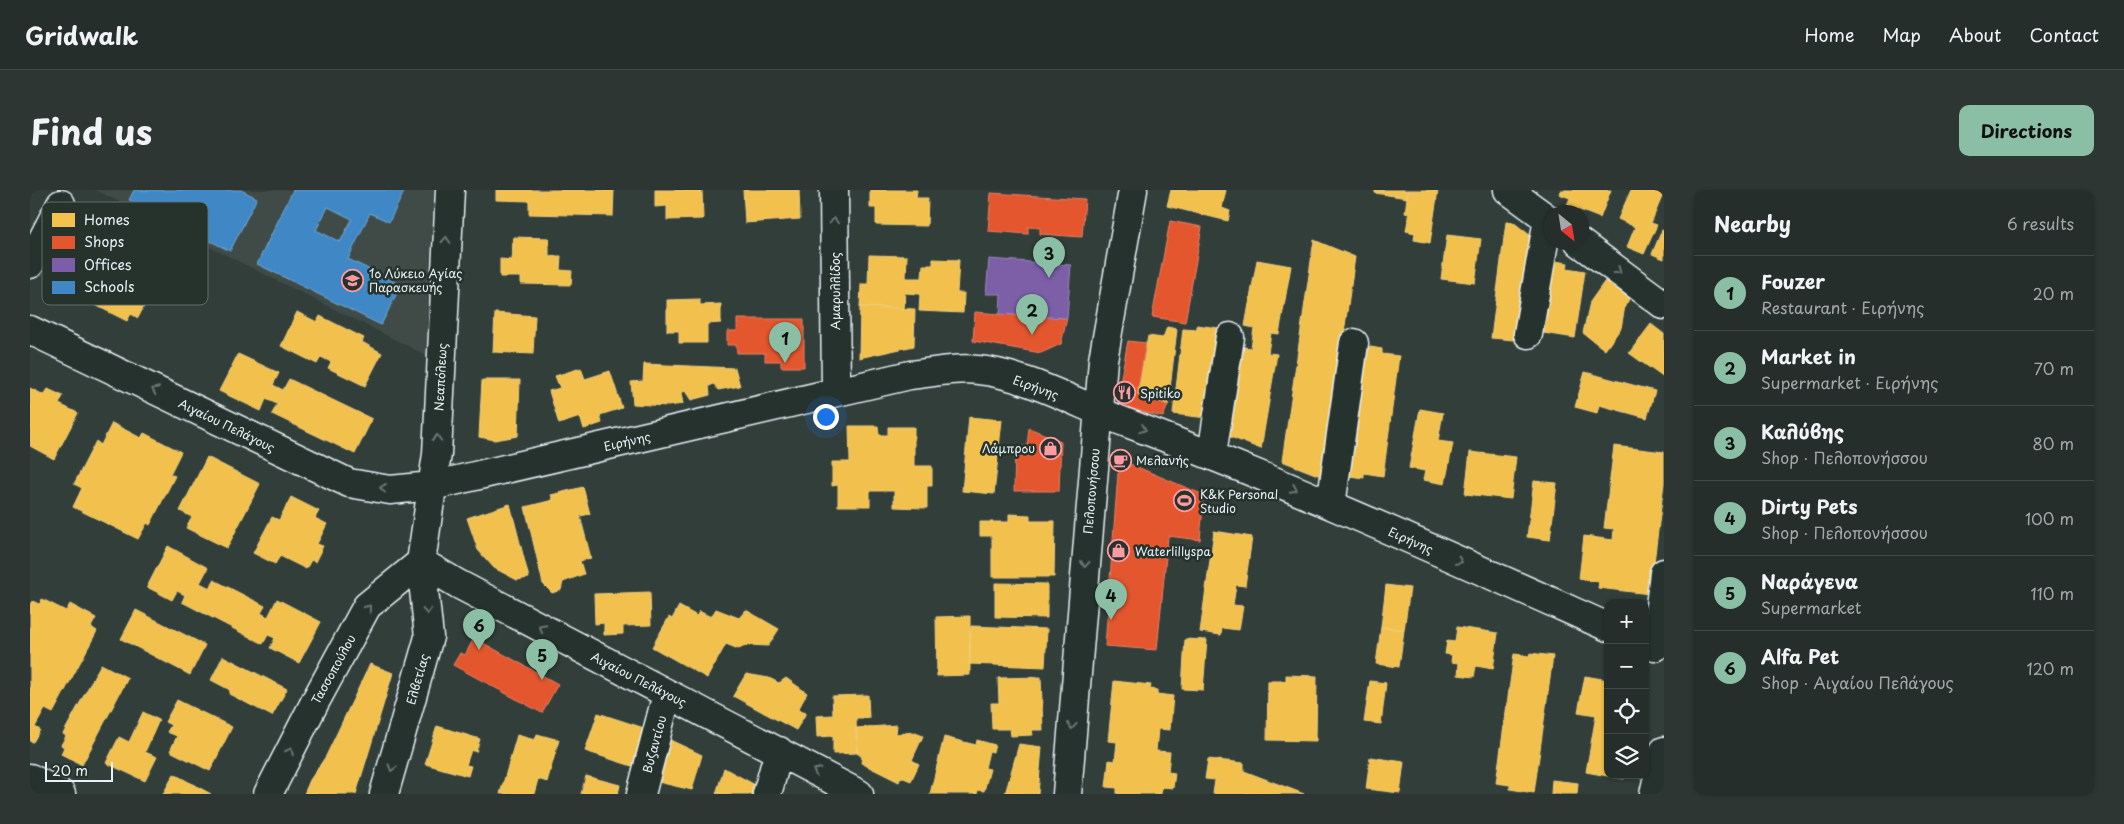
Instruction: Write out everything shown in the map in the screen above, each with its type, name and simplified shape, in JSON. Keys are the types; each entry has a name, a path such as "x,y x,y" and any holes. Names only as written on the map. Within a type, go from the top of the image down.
{"street":[{"name":"Νεαπόλεως","path":"421,562 437,454 450,190"},
{"name":"Αμαρυλλίδος","path":"834,190 836,392"},
{"name":"Πελοπονήσσου","path":"1067,794 1102,360 1133,190"},
{"path":"1508,190 1544,217"},
{"path":"30,264 42,241"},
{"path":"1589,249 1664,305"},
{"path":"1528,334 1544,250"},
{"name":"Αιγαίου Πελάγους","path":"30,330 349,483 390,490 432,486"},
{"path":"1212,454 1230,337"},
{"path":"1331,505 1354,343"},
{"name":"Ειρήνης","path":"432,486 910,375 977,369 1044,388 1098,411 1212,454 1604,625"},
{"name":"Αιγαίου Πελάγους","path":"421,562 458,584 859,794"},
{"name":"Τασσοπούλου","path":"268,794 316,700 368,606 421,562"},
{"name":"Ελβετίας","path":"384,794 429,637 421,562"},
{"path":"1655,647 1664,573"},
{"name":"Βυζαντίου","path":"640,794 667,694"},
{"path":"767,794 779,751"},
{"path":"1654,794 1664,751"},
{"path":"30,778 61,794"}],"shaded area":[{"name":"1ο Λύκειο Αγίας Παρασκευής","path":"95,190 434,190 426,355 208,246 208,202 120,202"}],"building: Homes":[{"path":"496,190 614,190 613,216 529,214 529,201 496,200"},
{"path":"655,190 702,190 703,219 667,220 667,206 655,207"},
{"path":"743,190 799,190 800,219 745,223"},
{"path":"870,190 917,190 916,198 928,198 927,226 876,225 876,208 870,208"},
{"path":"1171,190 1226,190 1222,208 1230,211 1228,221 1167,206"},
{"path":"1375,190 1408,190 1407,198 1375,193"},
{"path":"1408,190 1438,190 1430,243 1414,240 1415,233 1406,231 1409,214 1405,213"},
{"path":"1561,190 1611,190 1600,218 1589,214 1589,205 1567,205 1570,198 1559,194"},
{"path":"1631,190 1659,190 1664,192 1651,223 1657,225 1644,254 1627,247 1635,227 1618,219"},
{"path":"1506,222 1513,222 1536,240 1525,341 1491,338"},
{"path":"1662,230 1664,231 1664,259 1652,254"},
{"path":"1447,235 1481,239 1475,283 1441,279"},
{"path":"513,237 549,238 549,256 561,256 560,270 572,271 571,285 521,284 521,277 500,277 500,259 512,260"},
{"path":"1314,240 1355,257 1323,477 1282,461"},
{"path":"869,255 907,256 906,278 922,278 923,265 933,265 933,259 959,260 957,293 964,293 963,313 919,311 920,294 905,293 904,308 860,307 861,284 868,284"},
{"path":"1257,260 1291,266 1279,334 1271,333 1268,353 1277,354 1261,449 1228,436 1244,347 1251,348 1254,328 1245,326"},
{"path":"1548,260 1568,263 1567,268 1585,271 1575,338 1537,332"},
{"path":"1607,278 1631,296 1625,306 1621,328 1605,350 1583,333 1590,302"},
{"path":"700,299 700,305 721,304 721,323 707,324 707,343 679,343 679,331 667,331 667,300"},
{"path":"95,305 145,305 138,318 131,314 127,321"},
{"path":"860,307 915,309 914,346 859,358"},
{"path":"297,312 317,322 320,316 364,338 362,342 382,353 365,386 328,368 331,362 321,357 317,364 281,346"},
{"path":"495,313 535,316 533,354 493,352"},
{"path":"1651,324 1664,334 1664,378 1629,353"},
{"path":"1197,325 1218,328 1207,418 1173,414 1183,329 1197,330"},
{"path":"1167,327 1177,329 1168,405 1137,394 1148,336 1163,338"},
{"path":"1365,346 1382,349 1382,354 1399,356 1383,476 1364,473 1364,478 1349,476"},
{"path":"238,354 279,373 273,385 283,390 289,379 372,419 355,454 272,414 277,404 266,399 261,411 219,391"},
{"path":"644,364 735,368 740,386 718,390 714,384 709,386 710,395 691,400 685,391 681,393 683,404 668,406 633,404 631,382 643,381"},
{"path":"581,368 585,379 610,371 622,408 600,415 602,423 584,429 580,417 559,424 549,391 560,388 555,376"},
{"path":"1585,372 1655,391 1647,418 1599,405 1597,413 1575,407"},
{"path":"482,380 520,380 518,436 495,440 479,437"},
{"path":"30,388 44,395 48,389 63,396 59,404 78,413 54,459 30,446"},
{"path":"1420,409 1443,413 1438,441 1453,443 1445,484 1423,480 1425,471 1409,468"},
{"path":"969,417 1002,420 994,494 962,491"},
{"path":"112,423 141,438 144,433 181,452 170,474 175,476 150,525 147,523 138,539 73,507 82,488 74,484 96,441 101,445"},
{"path":"849,426 878,426 879,435 888,435 888,427 914,427 914,466 932,466 932,486 927,486 927,508 894,507 894,491 870,491 870,506 838,506 838,485 832,486 832,462 850,462"},
{"path":"1614,446 1664,452 1664,483 1650,594 1598,588 1599,582 1579,579 1584,536 1613,540 1614,529 1604,528"},
{"path":"1470,452 1516,457 1511,499 1465,494"},
{"path":"207,457 260,484 227,548 186,528 192,517 180,511"},
{"path":"1534,481 1557,483 1550,540 1527,537"},
{"path":"583,487 590,514 580,516 591,558 580,561 584,574 563,582 561,590 552,593 543,584 525,507 553,500 551,495"},
{"path":"291,497 319,511 315,518 327,524 317,544 323,546 315,562 311,560 306,569 280,556 275,564 253,553 272,517 279,520"},
{"path":"510,504 529,578 517,580 494,568 478,550 467,518"},
{"path":"1009,514 1030,515 1030,521 1055,521 1054,577 992,577 992,536 980,536 980,522 1009,522"},
{"path":"1214,531 1252,537 1245,586 1236,585 1233,605 1243,606 1239,630 1222,628 1221,635 1200,632"},
{"path":"168,546 208,568 200,583 210,588 214,580 265,606 261,613 268,617 277,599 321,622 299,663 270,648 275,638 268,635 263,644 182,602 185,595 177,591 172,600 147,587"},
{"path":"995,583 1047,584 1047,618 995,617"},
{"path":"1386,585 1410,588 1404,630 1381,627"},
{"path":"650,592 651,625 623,626 623,634 604,635 604,623 595,624 594,594"},
{"path":"42,599 66,611 70,604 96,618 91,627 97,631 53,713 45,709 35,727 40,730 33,742 30,741 30,605 32,601 40,604"},
{"path":"679,606 697,616 699,611 711,617 716,609 739,618 746,610 779,629 768,646 748,645 738,649 726,644 707,678 652,647 669,617 672,619"},
{"path":"136,610 205,645 190,675 121,639"},
{"path":"970,616 970,675 937,676 936,617"},
{"path":"971,626 1047,629 1045,667 969,664"},
{"path":"1381,627 1404,630 1399,667 1376,664"},
{"path":"1457,627 1498,633 1493,669 1476,666 1474,677 1458,675 1459,663 1451,662 1452,655 1445,654 1447,641 1455,642"},
{"path":"1185,639 1207,640 1203,690 1182,689"},
{"path":"1530,653 1553,656 1534,793 1510,789 1510,785 1496,783 1514,654 1529,656"},
{"path":"223,656 287,689 272,716 229,694 230,690 211,680"},
{"path":"101,664 128,678 82,765 61,754 64,747 61,745 66,736 63,734"},
{"path":"370,664 393,673 356,794 304,794 310,780 326,756"},
{"path":"746,674 769,678 779,683 786,678 807,693 798,710 806,713 796,730 733,696"},
{"path":"1286,675 1317,676 1316,741 1267,740 1268,681 1286,681"},
{"path":"1585,676 1604,679 1604,775 1586,772 1596,715 1578,712"},
{"path":"1041,677 1043,730 1032,730 1033,735 1011,736 1010,729 992,729 991,703 999,703 998,678"},
{"path":"1114,681 1151,685 1150,689 1157,690 1157,694 1173,696 1170,730 1158,729 1156,751 1170,752 1168,772 1175,773 1173,788 1162,787 1161,794 1117,794 1117,788 1106,787 1109,760 1115,761 1117,742 1108,741"},
{"path":"1370,681 1386,683 1381,724 1364,722"},
{"path":"868,695 869,718 856,718 857,753 833,754 833,736 817,737 816,716 833,715 832,696"},
{"path":"177,700 232,727 210,771 170,751 177,736 167,732 171,725 165,722"},
{"path":"143,712 159,720 145,752 157,757 145,781 106,763 119,737 129,742"},
{"path":"598,713 644,728 632,766 585,751"},
{"path":"897,725 896,734 913,732 923,736 912,760 919,764 911,781 901,777 899,782 861,763 862,757 857,753 856,728"},
{"path":"437,726 480,739 476,752 471,750 466,765 471,766 468,776 425,764"},
{"path":"537,734 559,740 547,782 538,779 534,794 500,794 517,735 535,740"},
{"path":"944,737 976,745 977,740 995,745 993,752 989,751 985,768 990,769 984,791 978,790 977,794 930,794"},
{"path":"668,739 702,755 692,790 654,781"},
{"path":"1019,744 1042,747 1038,794 1005,794"},
{"path":"1370,757 1404,762 1400,793 1366,789"},
{"path":"1208,759 1244,763 1244,771 1304,794 1213,794 1215,780 1205,779"},
{"path":"724,768 757,786 755,794 716,794"},
{"path":"174,774 211,794 163,794"},
{"path":"586,776 620,785 618,794 581,794"},
{"path":"1552,780 1578,783 1577,794 1551,794"}],"building: Shops":[{"path":"991,193 1085,199 1082,237 1040,234 1040,228 1028,227 1028,234 988,231"},
{"path":"1170,221 1202,227 1185,322 1152,317"},
{"path":"975,312 1067,318 1061,344 1041,353 973,341"},
{"path":"737,319 804,319 804,367 781,367 781,361 765,361 765,353 737,353 736,345 727,345 727,331 737,331"},
{"path":"1128,341 1146,343 1137,394 1168,405 1163,417 1126,408 1119,403 1118,393"},
{"path":"1029,428 1061,441 1059,491 1014,491 1015,447 1027,446"},
{"path":"1130,464 1204,495 1200,540 1168,536 1157,650 1105,646 1118,473"},
{"path":"474,638 558,684 542,713 453,665 460,653 465,655"}],"building: Offices":[{"path":"989,259 1071,265 1067,318 1000,314 1001,294 986,294"}],"building: Schools":[{"path":"134,190 241,190 257,198 230,251 208,240 208,202 133,202 129,200"},
{"path":"293,190 405,190 389,222 370,213 348,259 401,285 381,325 257,264","holes":["328,207 352,219 340,242 316,230"]}],"place":[{"name":"Καλύβης","path":"1049,278"},
{"name":"1ο Λύκειο Αγίας Παρασκευής","path":"353,280"},
{"name":"Market in","path":"1032,335"},
{"name":"Fouzer","path":"785,363"},
{"name":"Spitiko","path":"1124,393"},
{"name":"Λάμπρου","path":"1051,448"},
{"name":"Μελανής","path":"1120,460"},
{"name":"K&K Personal Studio","path":"1184,501"},
{"name":"Waterlillyspa","path":"1119,551"},
{"name":"Dirty Pets","path":"1111,620"},
{"name":"Alfa Pet","path":"479,650"},
{"name":"Ναράγενα","path":"542,680"}]}
